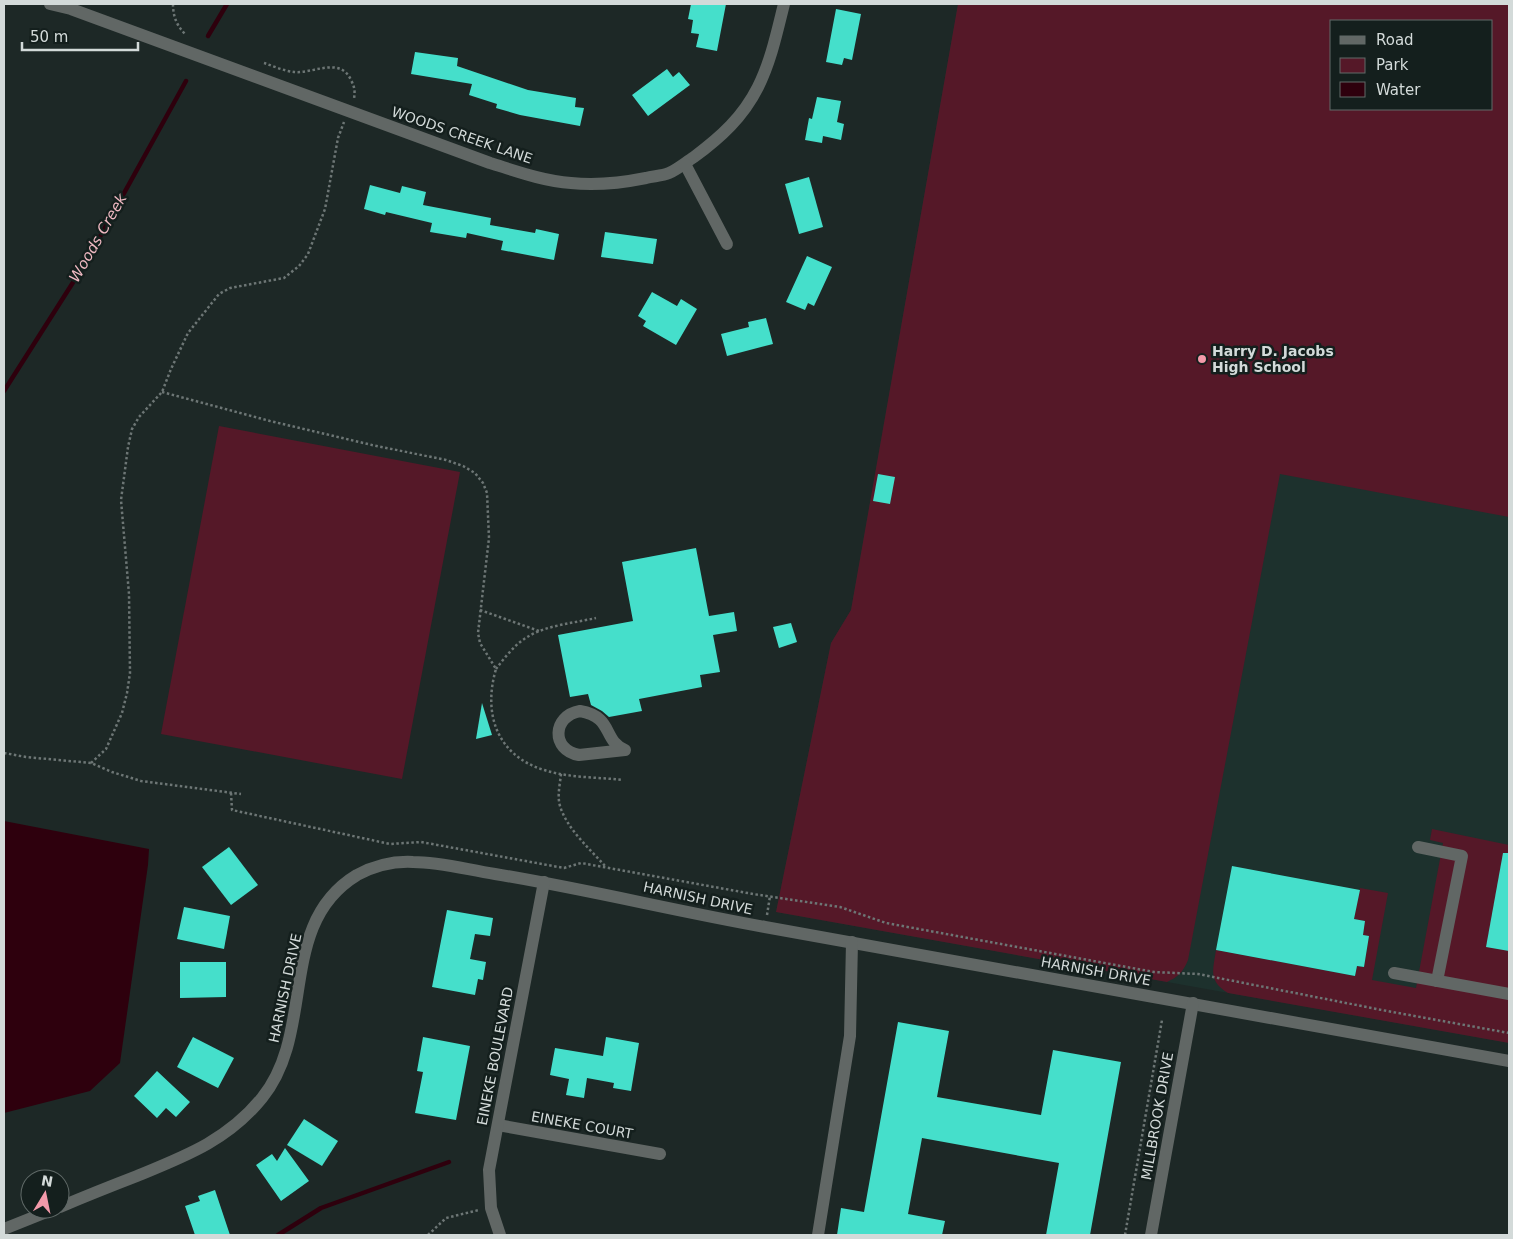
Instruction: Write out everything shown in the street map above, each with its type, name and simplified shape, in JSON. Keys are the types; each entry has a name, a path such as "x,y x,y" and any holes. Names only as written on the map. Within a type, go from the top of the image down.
{"street":[{"name":"WOODS CREEK LANE","path":"50,4 71,9 490,163 532,176 570,183 602,185 628,182 668,173 685,164 717,141 734,124 758,87 768,64 784,4"},
{"path":"685,164 727,244"},
{"path":"580,711 596,716 606,726 616,746 625,750 579,755 572,754 561,745 558,737 559,726 562,720 572,712 580,711"},
{"path":"1418,847 1462,856 1437,981"},
{"name":"HARNISH DRIVE","path":"70,1203 197,1151 242,1120 265,1094 284,1060 294,1022 304,954 316,919 329,899 342,886 374,867 396,863 414,862 544,882 764,927 1509,1061"},
{"name":"EINEKE BOULEVARD","path":"500,1235 491,1208 489,1170 544,882"},
{"path":"818,1235 850,1036 852,942"},
{"path":"1394,973 1509,994"},
{"name":"MILLBROOK DRIVE","path":"1151,1235 1193,1003"},
{"name":"EINEKE COURT","path":"498,1125 660,1154"},
{"path":"4,1229 29,1219"}],"path":[{"path":"173,4 173,14 178,26 188,36"},
{"path":"91,763 106,749 122,713 130,673 129,594 121,500 132,429 139,417 162,392 188,333 219,294 230,288 284,278 299,266 308,254 325,209 338,138 351,111 355,89 349,76 341,69 330,67 294,72 258,62"},
{"path":"162,392 270,421 446,460 475,473 483,483 487,493 489,538 478,633 480,643 496,669"},
{"path":"480,610 539,631"},
{"path":"596,618 539,631 527,637 507,654 496,669 491,692 494,721 497,731 512,752 522,760 542,770 561,774 623,780"},
{"path":"4,753 91,763 112,772 141,780 240,794"},
{"path":"561,774 560,804 566,819 578,836 606,867"},
{"path":"231,793 232,810 390,844 421,842 564,868 582,863 606,867 753,894 840,907 886,923 1154,972 1198,974 1509,1033"},
{"path":"1125,1235 1162,1020"},
{"path":"428,1235 446,1218 491,1208"}],"shaded area":[{"name":"Harry D. Jacobs High School","path":"958,4 1509,4 1509,1043 776,912 831,643 851,610"}],"green space":[{"name":"Harry D. Jacobs High School","path":"958,4 1509,4 1509,517 1280,474 1188,960 1177,976 1167,982 776,912 831,643 851,610"},
{"path":"219,426 460,472 402,779 161,734"},
{"path":"1432,829 1509,845 1509,1043 1228,993 1217,984 1213,974 1216,950 1355,976 1357,966 1364,967 1369,937 1363,935 1365,921 1354,919 1360,888 1388,893 1372,980 1416,988 1443,843 1430,840"}],"water":[{"path":"4,821 149,849 120,1063 90,1091 4,1113"}],"building":[{"path":"691,4 726,4 717,51 696,47 699,34 691,33 693,20 688,19"},
{"path":"836,9 861,14 852,60 844,58 842,65 826,62"},
{"path":"415,52 458,58 457,66 528,90 576,98 575,107 584,108 580,126 520,115 496,108 497,104 469,95 472,84 411,74"},
{"path":"667,69 673,77 679,72 690,85 648,116 632,95"},
{"path":"817,97 841,101 837,122 844,124 841,140 823,136 822,143 805,140 809,118 812,119"},
{"path":"809,177 823,227 799,234 785,184"},
{"path":"370,185 400,193 402,186 426,192 423,205 491,218 490,225 535,233 536,229 559,234 554,260 501,250 503,241 467,233 466,238 430,232 432,223 386,212 385,215 364,209"},
{"path":"605,232 657,239 653,264 601,257"},
{"path":"807,256 832,267 814,306 808,303 805,310 786,302"},
{"path":"652,292 677,306 681,299 697,309 676,345 643,326 646,321 638,316"},
{"path":"766,318 773,344 727,356 721,334 749,327 748,322"},
{"path":"878,474 895,477 890,504 873,501"},
{"path":"696,548 709,616 734,612 737,631 713,635 720,672 700,675 702,687 639,699 642,711 609,717 591,705 588,694 570,697 558,635 633,621 622,562"},
{"path":"791,623 797,642 779,648 773,627"},
{"path":"482,703 492,735 476,739"},
{"path":"229,847 258,885 231,905 202,867"},
{"path":"1503,853 1509,853 1509,951 1486,947"},
{"path":"1232,866 1360,890 1354,919 1365,921 1363,935 1369,936 1364,967 1357,966 1355,976 1216,950"},
{"path":"184,907 230,916 224,949 177,939"},
{"path":"447,910 493,918 490,936 475,934 470,959 486,962 483,980 478,979 475,995 432,987"},
{"path":"180,962 226,962 226,997 180,998"},
{"path":"898,1022 949,1031 937,1097 1041,1115 1053,1050 1121,1062 1090,1235 1046,1235 1059,1163 922,1138 908,1214 945,1221 942,1235 837,1235 841,1208 864,1212"},
{"path":"193,1037 234,1058 218,1088 177,1067"},
{"path":"423,1037 470,1046 456,1120 415,1113 423,1072 417,1071"},
{"path":"606,1037 639,1043 631,1091 613,1088 614,1083 587,1078 584,1098 566,1095 569,1079 550,1075 555,1048 603,1056"},
{"path":"157,1071 190,1102 176,1117 166,1108 157,1118 134,1096"},
{"path":"304,1119 338,1141 322,1166 287,1145"},
{"path":"285,1148 309,1181 281,1201 256,1165 272,1154 277,1161"},
{"path":"215,1190 230,1235 195,1235 185,1206 200,1201 198,1196"}],"waterway":[{"name":"Woods Creek","path":"208,36 227,4"},
{"name":"Woods Creek","path":"4,391 86,262 186,81"},
{"path":"278,1235 321,1208 449,1162"}],"place":[{"name":"Harry D. Jacobs High School","path":"1202,359"}]}
